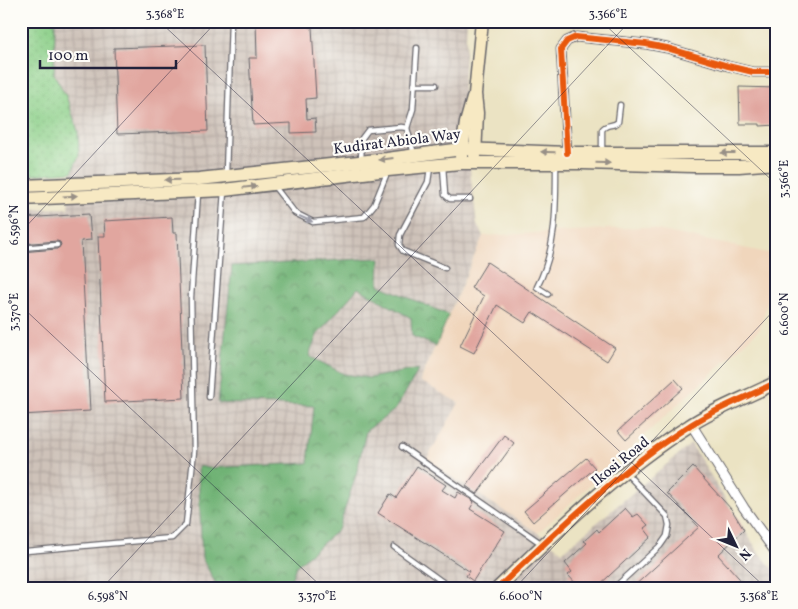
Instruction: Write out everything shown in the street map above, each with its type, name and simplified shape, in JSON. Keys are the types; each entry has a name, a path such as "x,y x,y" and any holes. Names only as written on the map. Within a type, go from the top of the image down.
{"main road":[{"path":"460,163 466,124 475,94 482,21"},
{"path":"474,163 478,113 475,94"},
{"name":"Kudirat Abiola Way","path":"21,199 199,185 226,176 462,149 567,153 777,153"},
{"name":"Kudirat Abiola Way","path":"21,186 199,185 224,190 460,163 740,166 777,163"},
{"name":"Ikosi Road","path":"498,588 624,472 691,424 777,382"}],"street":[{"path":"567,153 561,49 567,41 576,38 646,44 753,72 777,72"},
{"path":"691,424 744,508 777,554"}],"lane":[{"path":"209,397 226,176 231,21"},
{"path":"414,155 406,128 412,109 417,48"},
{"path":"414,85 436,85"},
{"path":"602,152 602,130 606,126 618,122 620,105"},
{"path":"361,161 362,138 368,130 401,126 406,128"},
{"path":"548,294 537,287 546,265 554,233 556,163"},
{"path":"437,166 445,195 450,199 470,200"},
{"path":"437,166 400,235 399,245 403,251 445,268"},
{"path":"273,185 295,213 313,222 364,217 374,206 388,170"},
{"path":"26,551 172,538 186,524 194,451 191,297 199,185"},
{"path":"21,248 56,245"},
{"path":"402,447 543,545"},
{"path":"614,588 660,546 667,536 669,526 667,516 624,472"},
{"path":"394,547 451,588"}],"shaded area":[{"path":"55,21 467,21 463,87 477,225 483,236 420,381 459,403 426,460 538,533 562,552 691,444 759,553 777,573 777,588 21,588 21,209 68,208 72,172 79,155 66,96 54,74"},
{"path":"643,227 777,255 777,266 760,329 538,533 425,460 459,403 420,382 483,236"}],"green space":[{"path":"21,21 55,21 54,74 66,96 78,131 79,155 72,172 21,176"},
{"path":"380,258 379,285 449,315 436,346 412,336 411,318 358,288 317,335 309,356 344,374 369,378 419,369 396,409 366,431 356,475 338,530 296,566 288,588 218,588 202,558 198,466 208,468 308,463 314,406 218,403 232,266"}],"building":[{"path":"256,21 308,21 308,27 312,27 316,98 306,99 307,119 315,118 316,132 291,133 291,123 253,125 249,58 257,58"},
{"path":"205,45 208,131 117,134 114,48"},
{"path":"739,87 777,88 777,125 740,124"},
{"path":"89,214 91,240 81,241 90,411 21,415 21,252 57,249 61,245 57,241 21,244 21,218"},
{"path":"172,217 173,233 177,233 184,398 105,402 98,236 105,236 104,221"},
{"path":"487,262 615,348 607,361 532,312 525,323 497,305 474,353 460,346 484,296 471,288"},
{"path":"675,379 683,388 626,440 618,431"},
{"path":"504,435 514,443 477,494 466,486"},
{"path":"586,458 595,468 533,522 524,511"},
{"path":"417,466 446,485 442,490 455,498 458,492 472,500 474,502 470,509 505,531 473,581 466,576 469,571 378,513 390,494 396,498"},
{"path":"693,467 732,510 744,530 718,555 748,588 632,588 699,527 667,493"},
{"path":"625,508 633,517 638,514 648,525 644,528 651,537 596,588 587,588 582,583 578,586 568,575 572,572 565,563 587,543 584,541 597,529 599,532"}],"cycle path":[{"path":"567,153 561,49 567,41 576,37 646,44 753,72 777,72"},
{"path":"498,588 589,502 638,462 689,426 777,382"}]}
